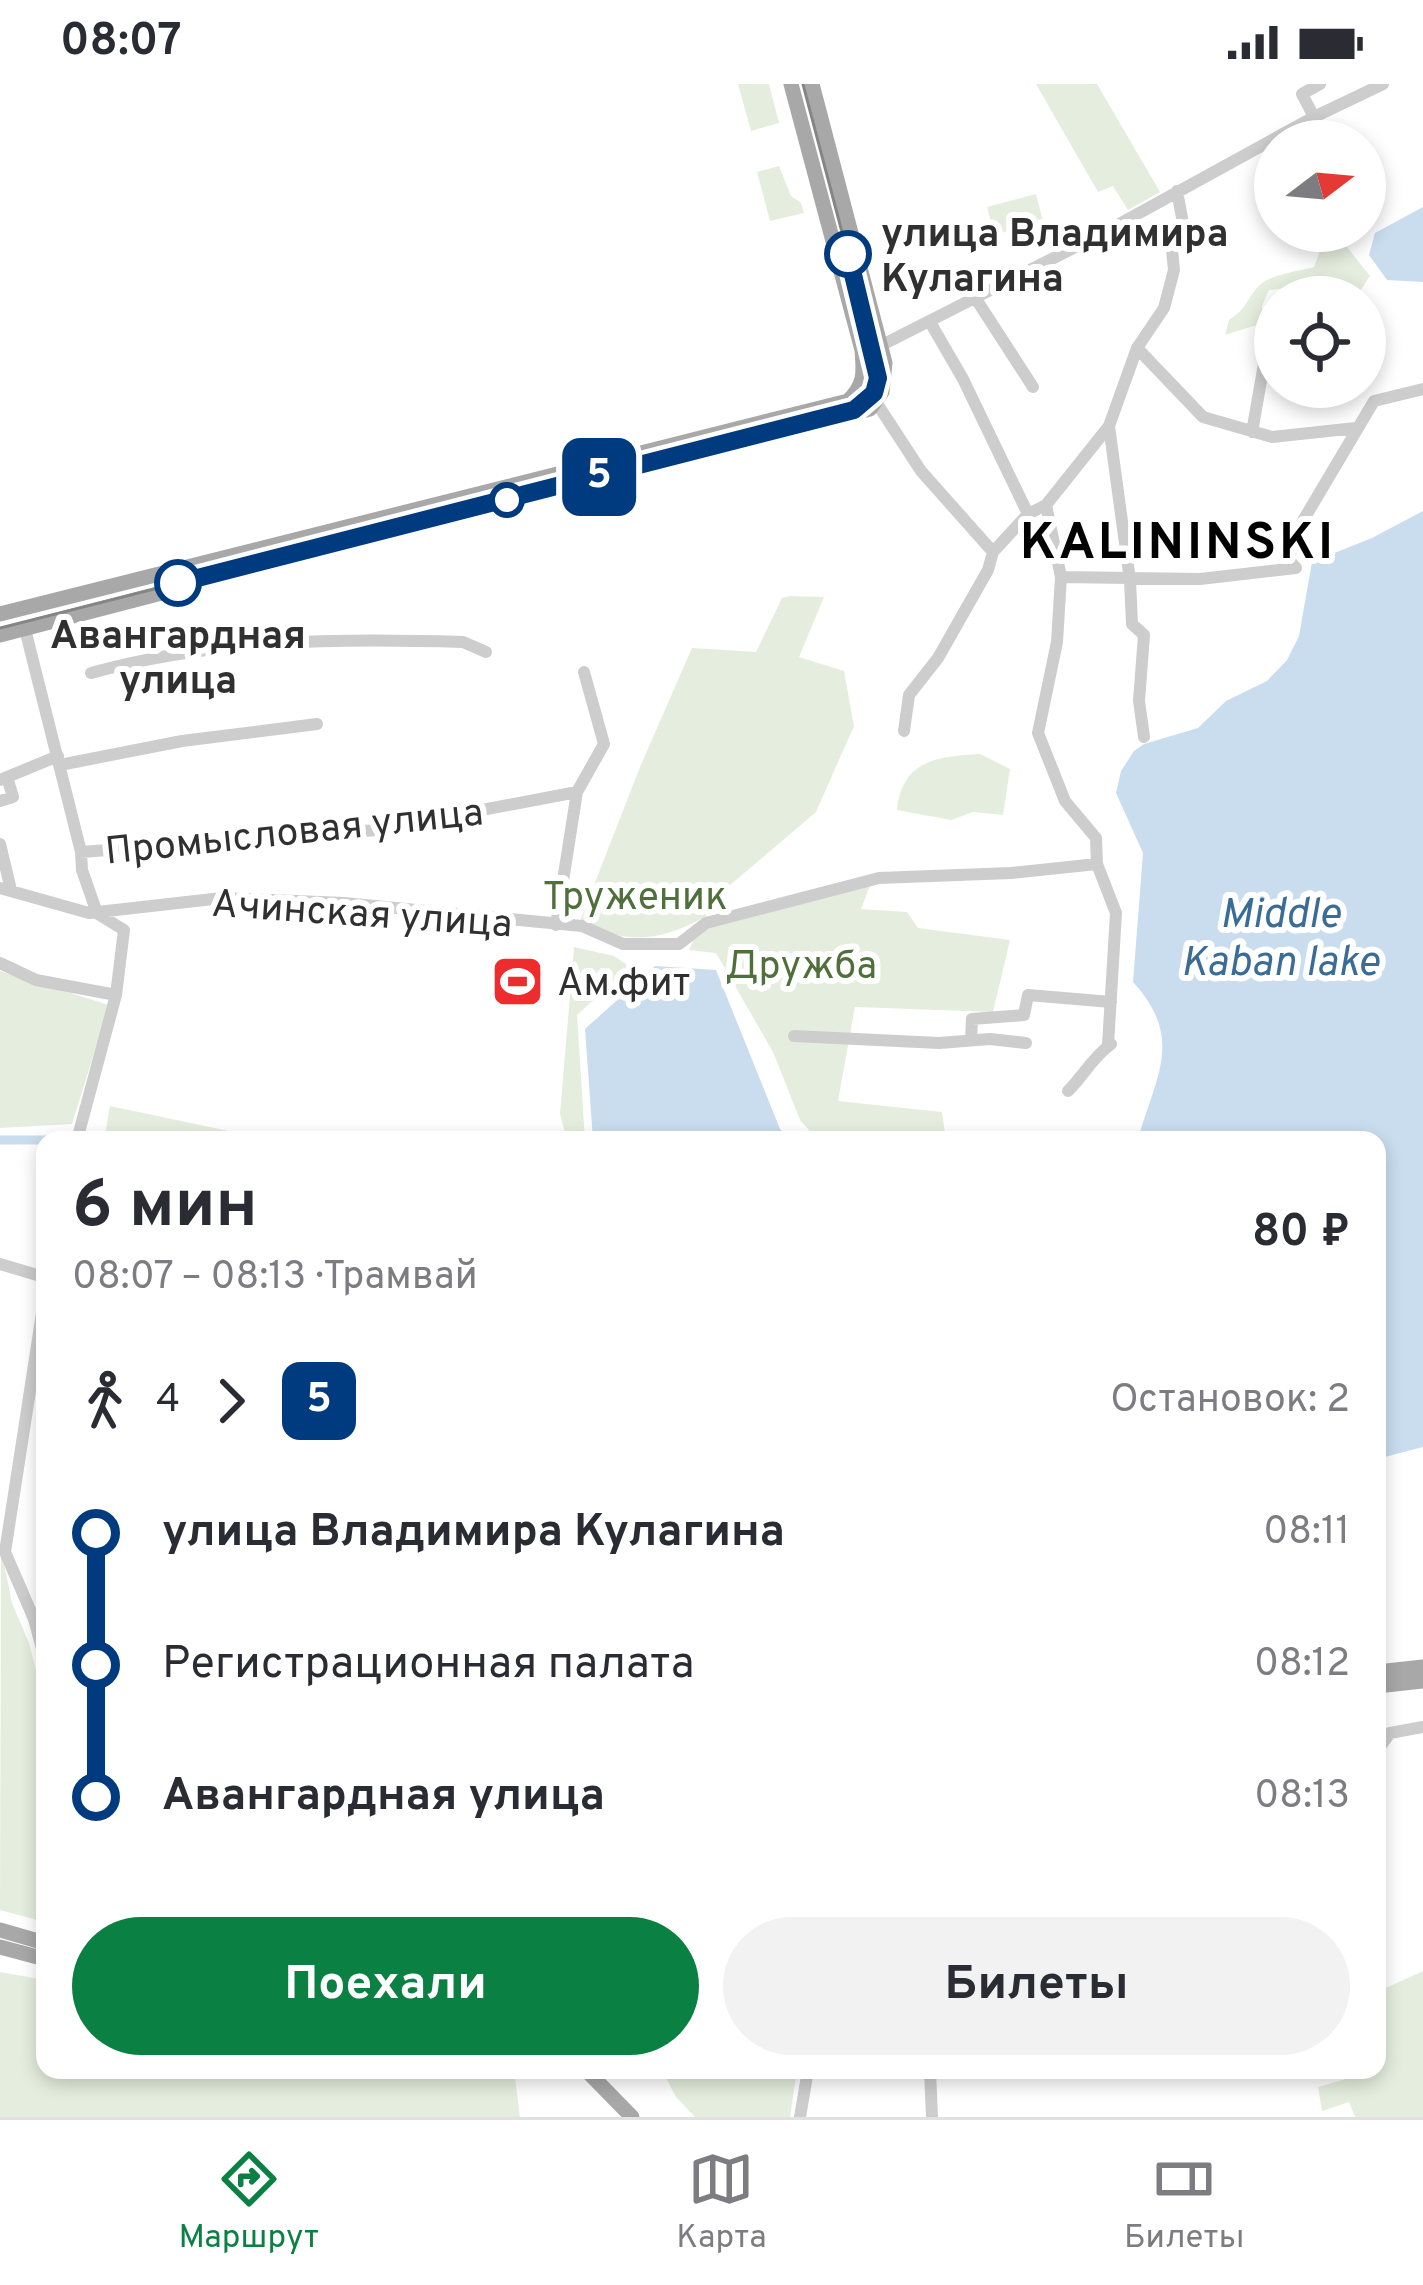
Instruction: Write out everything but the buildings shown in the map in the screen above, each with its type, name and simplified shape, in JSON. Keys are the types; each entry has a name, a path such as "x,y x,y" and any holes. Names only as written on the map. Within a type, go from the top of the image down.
{"main road":[{"path":"0,614 848,401 860,390 862,350 791,84"},
{"path":"0,635 862,415 876,402 885,379 882,345 812,84"},
{"path":"1386,1671 1423,1667"},
{"path":"1386,1685 1423,1682"},
{"path":"0,1930 36,1940"},
{"path":"0,1947 36,1957"},
{"path":"595,2079 632,2117"}],"street":[{"path":"1315,117 1302,94 1320,84"},
{"path":"882,345 1383,84"},
{"path":"904,731 909,695 938,658 988,570 993,552 1028,514 1046,506 1109,426 1137,348 1164,308 1174,270 1172,250 1185,234 1177,191"},
{"path":"976,298 1033,387"},
{"path":"930,322 1028,514"},
{"path":"1137,348 1203,417 1272,437 1356,428"},
{"path":"1061,577 1239,577 1295,568 1288,559 1304,519 1374,401 1423,389"},
{"path":"876,402 922,471 993,552"},
{"path":"1252,432 1256,408"},
{"path":"1109,426 1132,624 1144,635 1139,701 1144,737"},
{"path":"1046,506 1061,577 1057,642 1038,733 1065,801 1096,838 1097,864 1116,914 1112,1044 1087,1064 1085,1075 1068,1091"},
{"path":"25,629 82,870 97,914"},
{"path":"91,673 184,653 279,641 463,642 486,652"},
{"path":"556,925 577,792 604,744 584,672"},
{"path":"0,801 13,797 4,778 59,761 316,724"},
{"name":"Промысловая улица","path":"81,852 377,830 577,792"},
{"path":"0,844 6,889 97,914 124,930 116,995 79,1131"},
{"name":"Ачинская улица","path":"97,914 228,898 344,903 582,926 623,944 679,944 706,922 879,878 1097,864"},
{"path":"0,963 36,980 116,995"},
{"path":"970,1040 972,1018 1024,1015 1028,995 1111,1002"},
{"path":"794,1036 1026,1042"},
{"path":"0,1264 36,1275"},
{"path":"36,1352 5,1552 36,1626"},
{"path":"1386,1738 1390,1733 1423,1726"},
{"path":"800,2117 806,2079"},
{"path":"930,2079 932,2117"}],"green space":[{"path":"738,84 769,84 779,123 751,131"},
{"path":"1036,84 1097,84 1160,192 1128,210 1113,186 1098,192"},
{"path":"779,166 804,213 770,221 757,172"},
{"path":"1036,194 1043,221 994,235 987,207"},
{"path":"1319,252 1351,252 1370,276 1279,276 1314,267"},
{"path":"1252,294 1254,326 1225,335 1229,320"},
{"path":"824,597 799,657 844,671 854,726 816,812 703,908 707,917 874,875 861,909 907,912 918,928 1010,940 993,1012 855,1007 838,1101 942,1112 945,1131 810,1131 800,1120 773,1052 716,953 689,950 703,918 642,938 613,934 580,921 692,648 756,652 782,598"},
{"path":"980,754 1010,769 1003,815 973,812 951,820 897,810 906,781 924,764"},
{"path":"574,947 614,956 630,967 577,1015 584,1131 565,1131 560,1114"},
{"path":"0,971 109,1005 72,1124 0,1128"},
{"path":"110,1106 229,1131 106,1131"},
{"path":"1,1549 12,1603 36,1671 36,1920 0,1910"},
{"path":"1423,1971 1423,2117 1355,2117 1349,2102 1322,2111 1318,2087 1346,2079 1386,2079 1386,1988"},
{"path":"0,1972 36,1978 36,2079 515,2079 520,2117 0,2117"},
{"path":"667,2079 796,2079 790,2117 695,2117"}],"water":[{"path":"1423,207 1423,282 1387,280 1369,255 1386,252 1386,227"},
{"name":"Middle Kaban lake","path":"1423,511 1423,1447 1386,1457 1386,1131 1140,1131 1159,1072 1162,1037 1148,1001 1133,982 1143,853 1116,793 1121,771 1134,751 1198,728 1226,701 1267,681 1287,660 1299,636 1312,562"},
{"path":"655,966 716,970 782,1131 592,1131 585,1029"}],"waterway":[{"path":"0,1140 36,1140"}],"tram line":[{"path":"0,628 804,426 858,407 873,392 877,365 803,84"},
{"name":"5","path":"178,583 854,410 874,393 878,378 848,254"}],"place":[{"name":"улица Владимира Кулагина","path":"848,254"},
{"name":"Авангардная улица","path":"178,583"},
{"name":"Ам.фит","path":"518,981"}],"district":[{"name":"KALININSKI","path":"1178,540"}],"park label":[{"name":"Труженик","path":"635,895"},
{"name":"Дружба","path":"801,964"}]}
